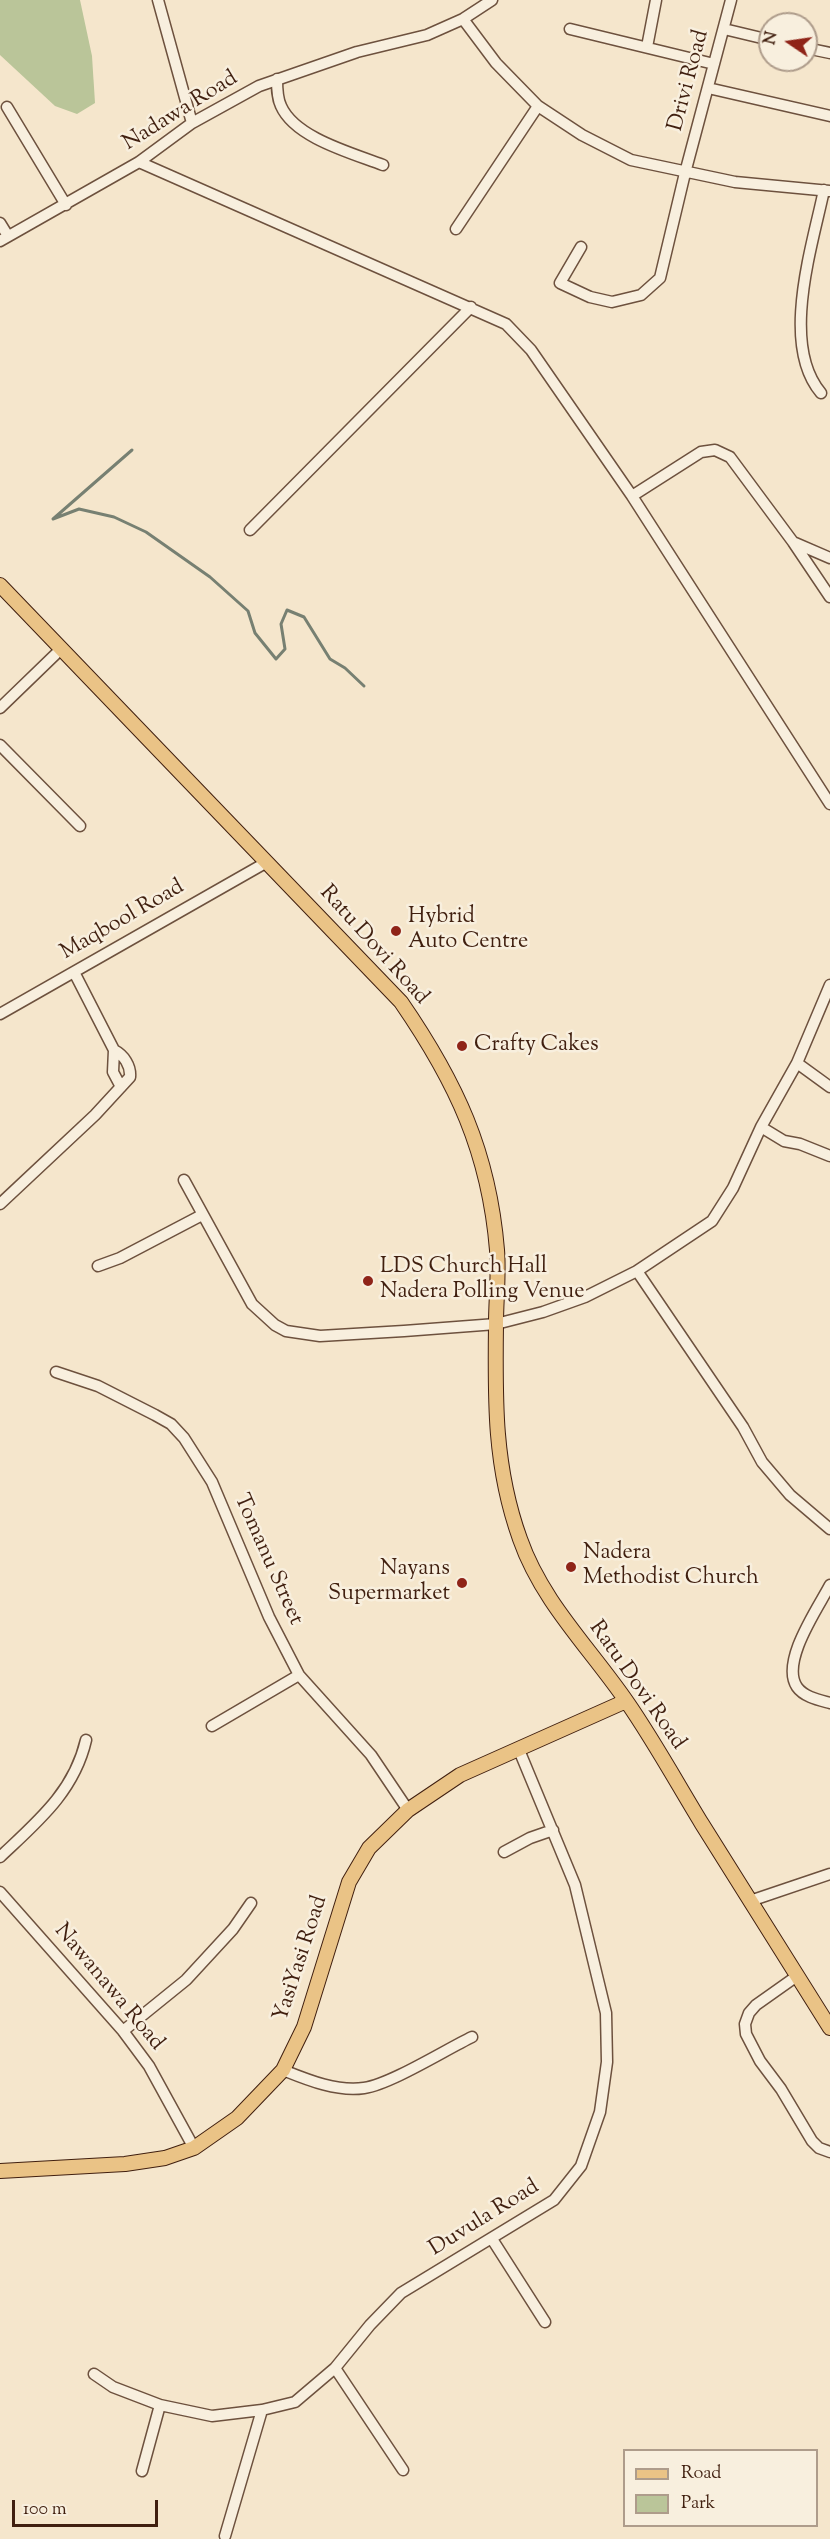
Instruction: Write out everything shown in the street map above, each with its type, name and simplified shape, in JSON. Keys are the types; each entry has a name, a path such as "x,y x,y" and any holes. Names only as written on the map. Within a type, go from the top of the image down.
{"main road":[{"name":"Ratu Dovi Road","path":"0,585 401,1002 431,1046 456,1091 474,1132 490,1196 497,1252 495,1415 502,1478 520,1540 537,1577 557,1610 626,1701 830,2028"},
{"name":"YasiYasi Road","path":"0,2171 125,2164 165,2158 194,2148 237,2118 284,2070 304,2027 349,1882 369,1848 408,1810 460,1775 626,1701"}],"street":[{"path":"158,0 192,123"},
{"name":"Nadawa Road","path":"4,239 139,162 192,123 277,79 357,52 427,35 463,19 492,0"},
{"path":"647,47 656,0"},
{"name":"Drivi Road","path":"581,247 561,283 590,297 612,302 641,295 660,278 685,172 731,0"},
{"path":"463,19 496,63 538,106 582,135 631,160 735,182 827,190 800,325 802,353 810,380 821,393"},
{"path":"570,29 714,64"},
{"path":"724,29 758,37"},
{"path":"277,79 278,99 296,126 335,147 383,165"},
{"path":"708,88 830,116"},
{"path":"456,229 538,106"},
{"path":"7,107 66,205"},
{"path":"139,162 506,324 531,350 632,496 830,804"},
{"path":"0,223 4,239"},
{"path":"250,530 471,307"},
{"path":"632,496 701,452 715,450 730,457 793,542 830,597"},
{"path":"793,542 830,558"},
{"path":"0,708 61,649"},
{"path":"0,745 80,826"},
{"name":"Maqbool Road","path":"0,1014 267,862"},
{"path":"0,1204 78,1131 129,1080 131,1074 123,1056 114,1050 74,972"},
{"path":"184,1180 252,1304 275,1325 286,1331 320,1336 496,1324 543,1312 585,1297 637,1271 712,1221 733,1188 761,1127 797,1063 830,985"},
{"path":"114,1050 113,1072 121,1087"},
{"path":"797,1063 830,1087"},
{"path":"761,1127 784,1141 800,1144 830,1156"},
{"path":"98,1266 120,1258 202,1215"},
{"path":"637,1271 743,1427 762,1462 790,1496 830,1529"},
{"name":"Tomanu Street","path":"56,1372 98,1386 155,1415 171,1424 184,1438 212,1482 269,1617 299,1675 371,1755 408,1810"},
{"path":"830,1585 798,1647 792,1675 797,1687 803,1692 830,1703"},
{"path":"212,1726 299,1675"},
{"path":"0,1857 47,1814 60,1798 82,1760 86,1740"},
{"name":"Duvula Road","path":"94,2374 113,2387 160,2405 212,2416 262,2410 295,2402 335,2368 370,2325 401,2293 554,2200 581,2166 600,2112 607,2062 606,2013 575,1885 519,1750"},
{"path":"504,1852 530,1838 553,1830"},
{"path":"750,1901 830,1874"},
{"name":"Nawanawa Road","path":"0,1892 123,2031 149,2066 194,2148"},
{"path":"123,2031 186,1980 233,1929 251,1903"},
{"path":"797,1976 756,2005 749,2013 745,2024 746,2034 760,2061 782,2089 812,2141 819,2148 830,2152"},
{"path":"284,2070 310,2081 339,2087 364,2088 392,2078 472,2037"},
{"path":"492,2239 545,2322"},
{"path":"335,2368 403,2470"},
{"path":"142,2471 160,2405"},
{"path":"225,2536 262,2410"}],"green space":[{"path":"0,0 80,0 92,56 95,103 77,114 55,106 0,55"}],"waterway":[{"path":"132,450 53,519 79,509 114,517 146,532 210,577 248,611 255,633 276,659 285,649 281,624 287,610 304,617 330,659 345,668 364,686"}],"place":[{"name":"Hybrid Auto Centre","path":"396,931"},
{"name":"Crafty Cakes","path":"462,1046"},
{"name":"LDS Church Hall Nadera Polling Venue","path":"368,1281"},
{"name":"Nadera Methodist Church","path":"571,1567"},
{"name":"Nayans Supermarket","path":"462,1583"}]}
